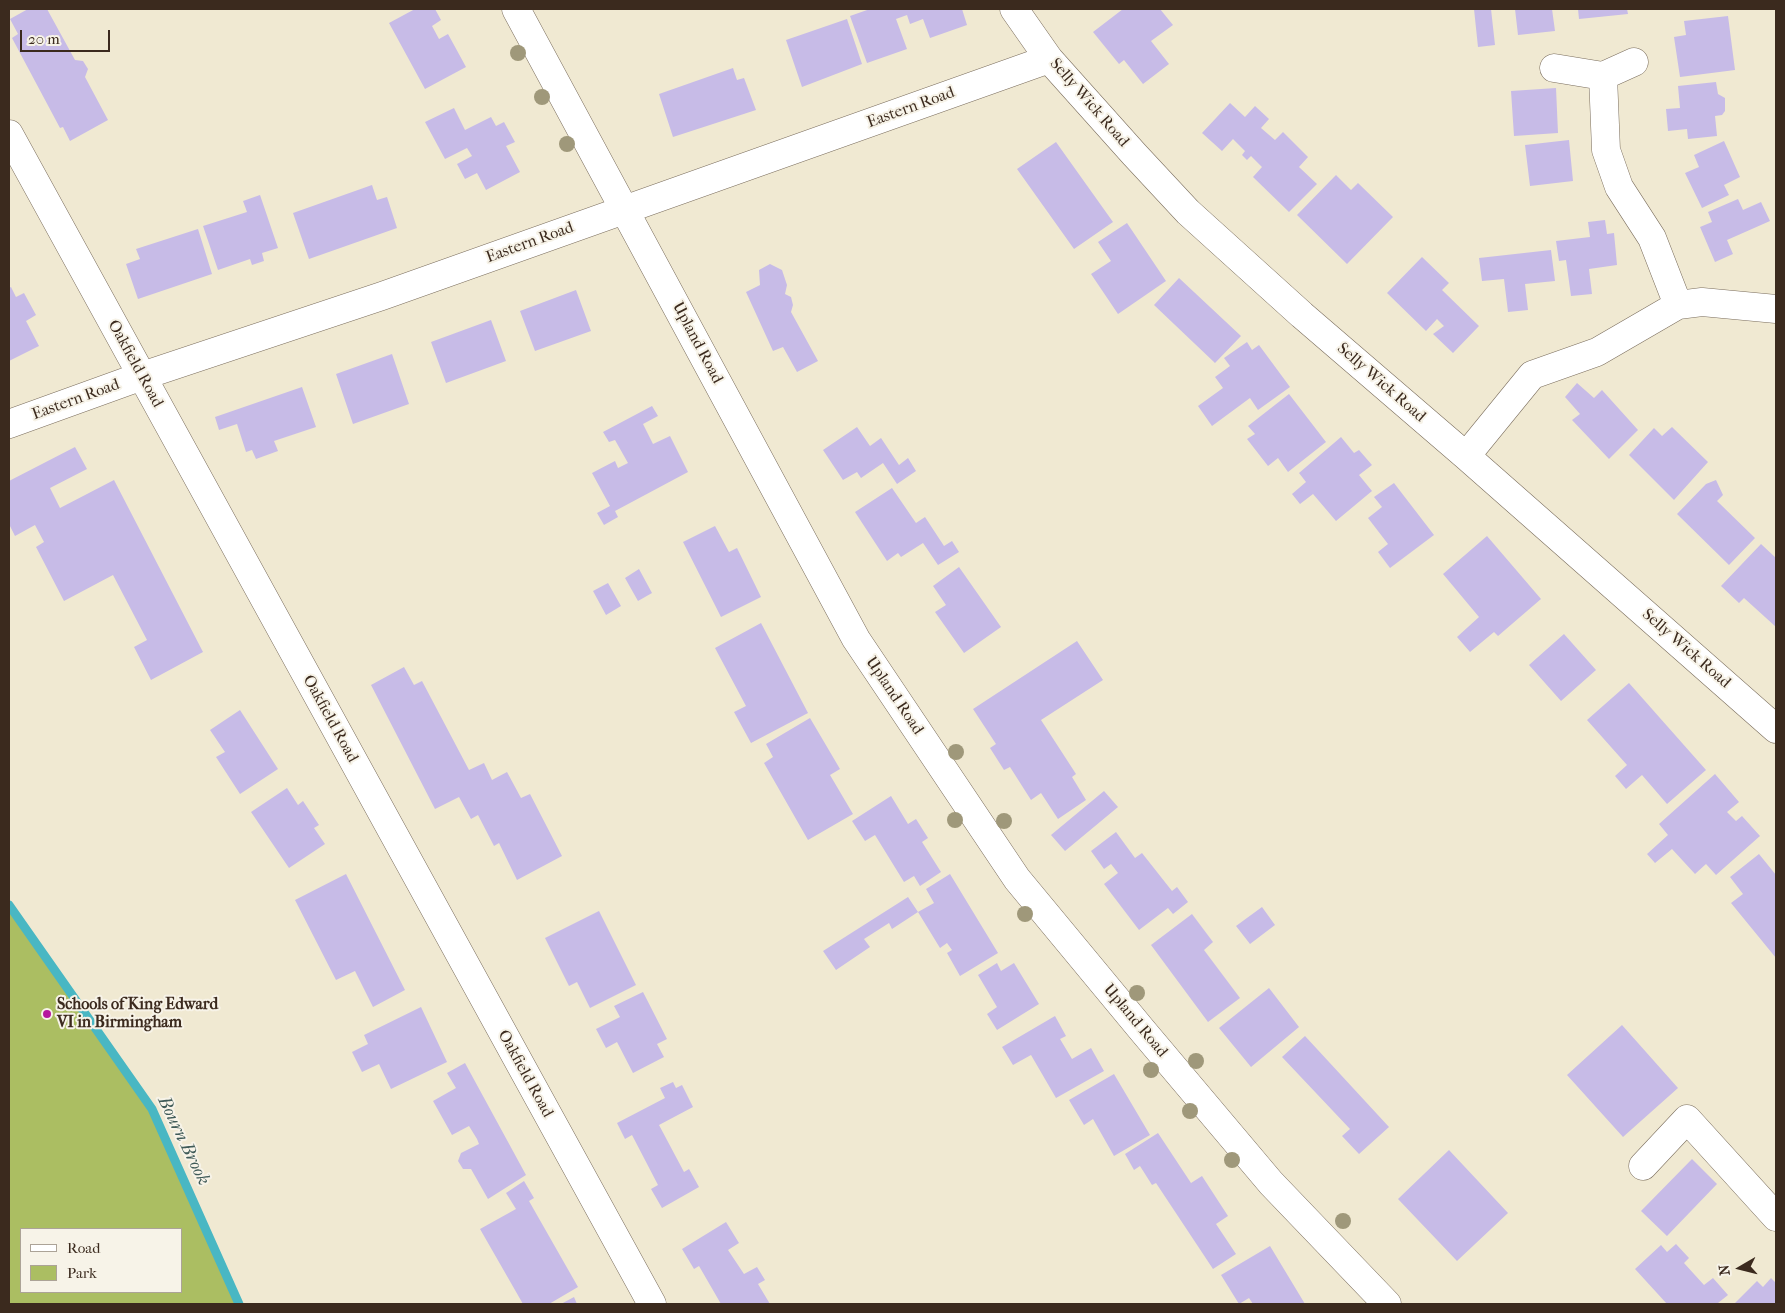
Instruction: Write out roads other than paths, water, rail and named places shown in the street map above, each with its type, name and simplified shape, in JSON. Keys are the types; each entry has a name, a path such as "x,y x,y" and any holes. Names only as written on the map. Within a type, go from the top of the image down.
{"street":[{"name":"Upland Road","path":"516,9 856,639 1017,879 1271,1182 1387,1304"},
{"name":"Selly Wick Road","path":"1014,9 1049,59 1188,212 1302,315 1776,728"},
{"name":"Eastern Road","path":"9,424 142,376 382,296 1049,59"},
{"path":"1554,68 1603,76 1634,62"},
{"path":"1603,76 1606,150 1619,187 1652,238 1678,305"},
{"name":"Oakfield Road","path":"9,134 652,1304"},
{"path":"1466,456 1532,375 1597,352 1678,305 1702,302 1776,309"},
{"path":"1643,1166 1687,1119 1776,1217"}],"waterway":[{"name":"Bourn Brook","path":"9,905 152,1109 239,1304"}],"place":[{"name":"Schools of King Edward VI in Birmingham","path":"47,1014"}]}
